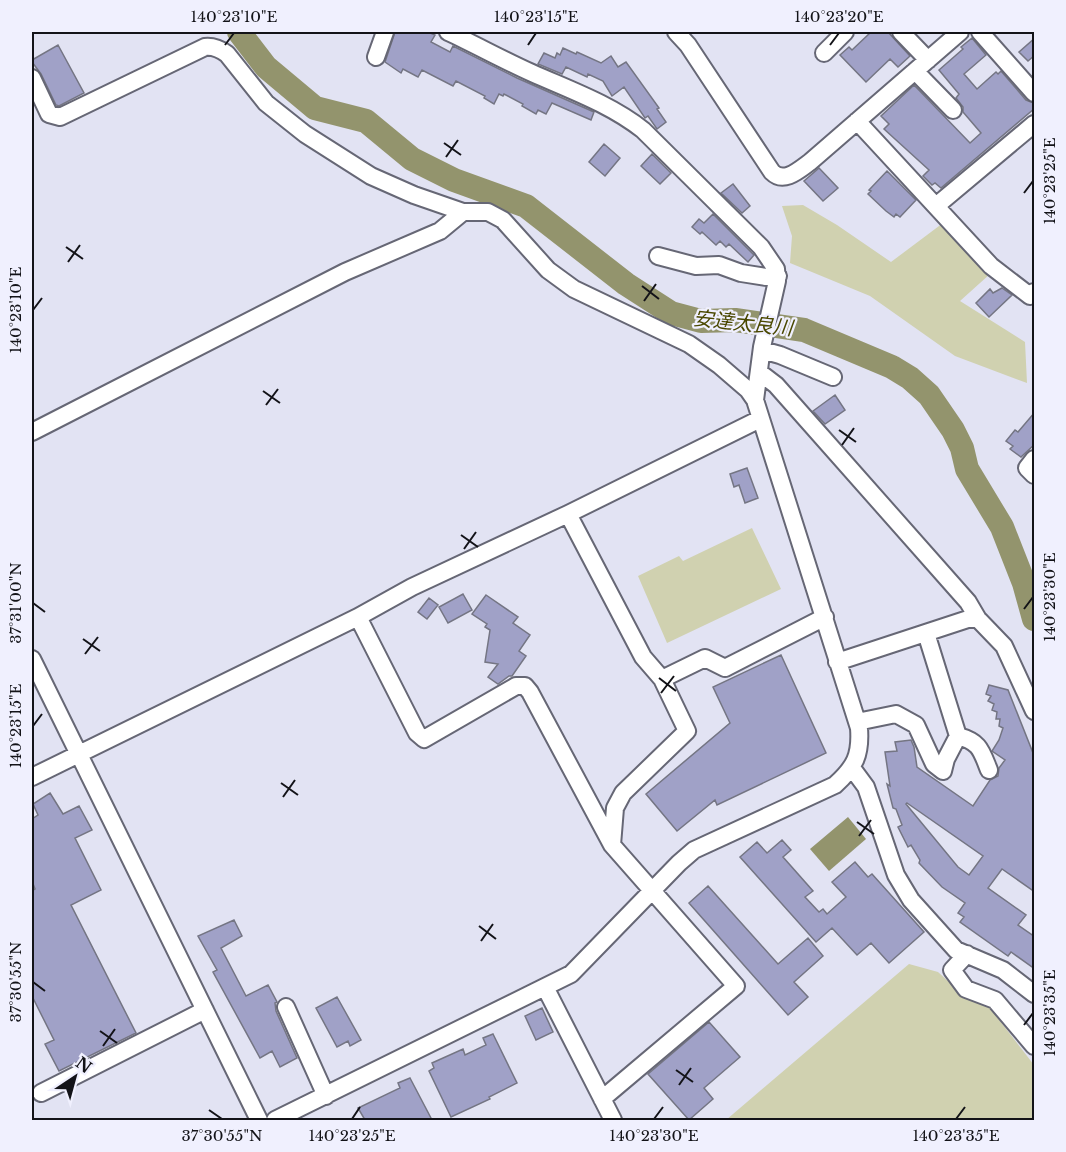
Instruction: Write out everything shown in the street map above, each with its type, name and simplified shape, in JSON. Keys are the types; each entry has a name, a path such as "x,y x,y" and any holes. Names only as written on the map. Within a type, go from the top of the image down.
{"street":[{"path":"376,57 385,32"},
{"path":"275,1120 571,974 694,850 835,785 852,768 859,753 860,738 857,722 755,400 762,349 777,278 776,269 761,247 644,130 630,119 448,32"},
{"path":"675,32 688,45 757,150 778,177 791,175 810,162 960,32"},
{"path":"824,53 845,32"},
{"path":"901,32 953,110"},
{"path":"980,32 1031,82"},
{"path":"32,78 49,114 60,117 205,47 221,49 266,103 305,134 371,176 414,195 464,212 488,213 504,220 548,270 574,289 689,344 741,384 755,400"},
{"path":"857,121 991,266 1030,296 1035,292"},
{"path":"936,206 1035,124"},
{"path":"32,432 345,272 440,231 464,212"},
{"path":"658,256 696,266 719,265 758,276 777,278"},
{"path":"762,349 833,377"},
{"path":"759,372 776,385 968,602 978,619 1004,646 1035,711"},
{"path":"32,777 358,617 412,587 568,514 760,419"},
{"path":"1035,459 1027,468 1035,475"},
{"path":"568,514 643,657 662,679 687,731 623,793 615,808 612,845"},
{"path":"358,617 417,733 424,739 516,686 525,686 612,845 736,986 602,1099"},
{"path":"662,679 705,658 725,668 825,617"},
{"path":"837,662 968,619 978,619"},
{"path":"857,722 896,714 916,725 934,764 944,771 946,759 958,735 926,633"},
{"path":"32,659 260,1120"},
{"path":"958,735 971,739 977,744 989,770"},
{"path":"852,768 866,787 903,889 956,950 1003,970 1035,994"},
{"path":"966,954 952,970 966,989 995,1000 1035,1046"},
{"path":"545,987 613,1120"},
{"path":"286,1007 326,1096"},
{"path":"41,1093 205,1010"}],"shaded area":[{"path":"803,205 891,262 943,223 990,274 960,301 1025,342 1027,383 955,356 870,296 790,263 792,236 782,206"},
{"path":"752,528 781,589 667,643 638,576 679,556 683,561"},
{"path":"848,817 866,839 829,871 810,849"},
{"path":"909,964 938,972 961,993 987,1004 1034,1065 1034,1120 726,1120"}],"building":[{"path":"395,32 428,32 435,35 431,42 450,52 453,46 517,78 594,112 591,120 552,103 546,114 538,110 536,114 504,94 503,96 499,94 494,104 484,98 485,96 456,81 453,86 422,70 418,77 403,69 401,73 385,62"},
{"path":"871,32 888,32 910,56 898,67 890,59 866,82 840,55 849,47 852,50"},
{"path":"972,38 986,55 964,74 977,89 996,72 998,74 1001,71 1026,100 1034,103 1035,108 941,188 935,183 932,185 923,176 929,170 884,129 889,124 881,116 914,85 970,143 981,133 963,112 963,107 956,98 959,94 939,70"},
{"path":"1035,38 1035,55 1028,61 1019,52"},
{"path":"58,45 84,93 59,106 56,105 41,74 32,62"},
{"path":"563,48 601,63 611,56 618,67 626,62 659,108 657,109 666,122 657,129 648,116 645,118 624,87 612,96 603,81 588,74 587,77 566,67 562,74 538,64 544,53 555,58 557,53 560,55"},
{"path":"604,144 620,158 605,176 589,162"},
{"path":"652,154 671,173 660,184 641,166"},
{"path":"819,168 838,188 823,201 804,181"},
{"path":"887,171 916,200 900,217 896,214 894,217 868,194"},
{"path":"733,184 750,206 742,213 721,193"},
{"path":"713,214 754,255 748,262 729,244 726,247 720,241 716,245 702,232 700,234 692,227 699,219 704,223"},
{"path":"1002,288 1012,295 989,317 976,303 990,289 993,293"},
{"path":"835,395 845,410 825,424 813,411"},
{"path":"1035,412 1035,444 1021,457 1010,449 1013,446 1006,441 1015,430 1018,432"},
{"path":"747,468 758,498 745,503 739,485 734,487 730,474"},
{"path":"463,594 472,610 448,623 439,607"},
{"path":"486,595 518,617 513,623 530,635 519,651 526,656 512,676 498,684 488,677 498,664 485,662 490,630 485,627 487,624 472,614"},
{"path":"429,598 438,605 427,619 418,612"},
{"path":"781,655 826,753 717,805 715,800 677,831 646,794 730,723 713,687"},
{"path":"989,685 1008,690 1035,758 1035,892 1002,869 988,888 1026,915 1018,925 1035,937 1035,969 1011,952 1008,956 960,922 964,917 958,913 965,903 942,887 919,863 920,860 911,845 908,847 898,827 902,825 896,809 893,808 887,784 890,786 885,752 897,751 895,742 911,740 917,767 973,806 990,780 998,776 999,768 1005,760 992,751 1003,728 999,726 1000,719 996,719 997,712 992,710 994,704 988,701 991,696 986,694","holes":["906,804 983,856 969,875 958,867"]},
{"path":"50,793 63,814 79,806 92,830 75,838 101,890 71,905 136,1033 59,1071 45,1044 54,1040 32,996 32,891 35,889 32,881 32,819 38,815 33,804"},
{"path":"782,840 791,850 783,857 813,891 805,897 819,912 823,909 827,914 846,897 832,882 855,862 868,877 872,874 924,932 889,963 871,943 857,955 832,928 816,942 740,857 757,842 767,853"},
{"path":"708,886 778,964 808,938 823,956 794,982 808,997 788,1015 689,903"},
{"path":"234,920 242,936 221,948 246,996 268,985 277,1002 275,1003 276,1011 297,1058 280,1067 272,1051 260,1058 213,972 217,970 198,936"},
{"path":"337,997 361,1040 350,1046 348,1041 337,1047 316,1008"},
{"path":"542,1008 553,1032 536,1040 525,1016"},
{"path":"709,1022 740,1057 704,1088 713,1099 689,1120 648,1074"},
{"path":"493,1034 517,1083 489,1097 490,1099 451,1117 429,1071 434,1068 432,1063 463,1049 465,1055 486,1045 483,1038"},
{"path":"410,1078 432,1120 365,1120 358,1108 400,1088 398,1083"}],"waterway":[{"name":"安達太良川","path":"239,32 266,67 315,108 366,121 412,159 454,180 526,206 626,284 671,313 701,321 735,320 804,330 892,367 910,378 929,395 953,430 962,448 967,469 1002,527 1024,583 1034,619"}]}
